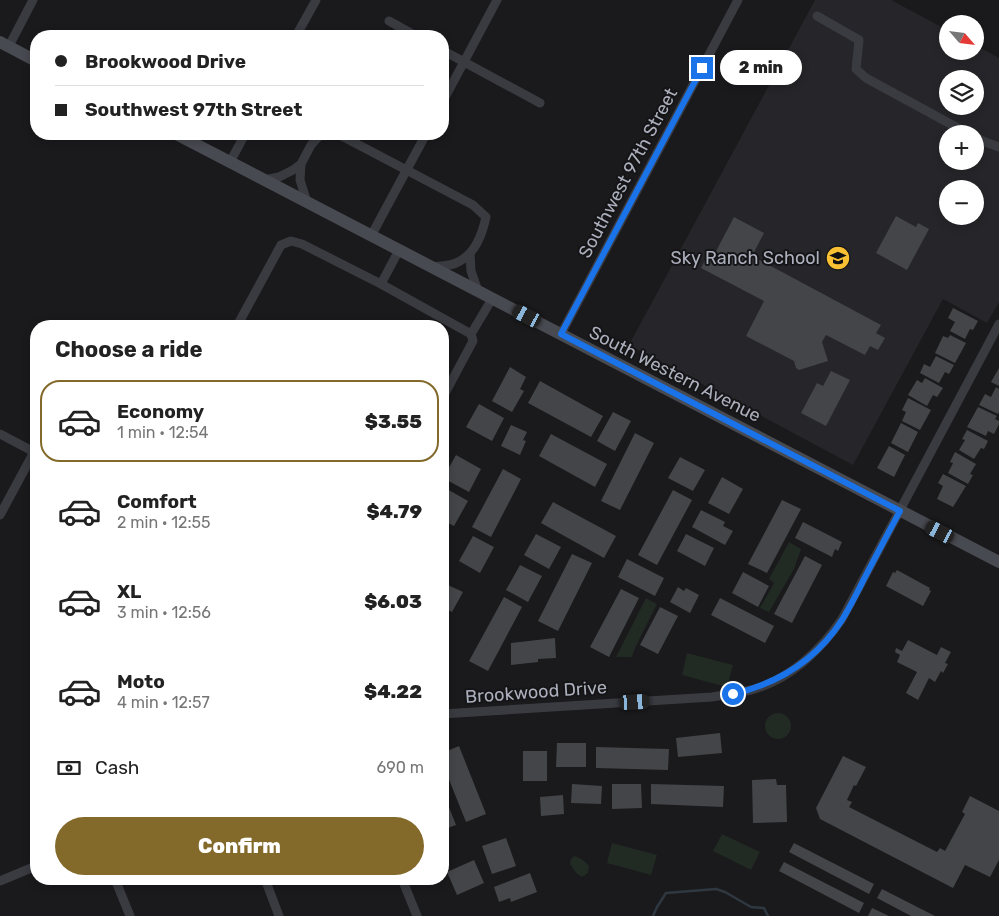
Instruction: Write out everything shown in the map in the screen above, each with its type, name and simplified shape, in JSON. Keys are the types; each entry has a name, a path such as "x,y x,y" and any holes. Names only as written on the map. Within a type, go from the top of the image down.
{"main road":[{"path":"4,44 30,58"},
{"name":"South Western Avenue","path":"188,140 999,562"}],"street":[{"path":"4,44 33,0"},
{"path":"299,30 316,0"},
{"path":"449,91 497,0"},
{"name":"Southwest 97th Street","path":"561,334 738,0"},
{"path":"817,16 859,40 856,69 866,78 953,125"},
{"path":"389,21 405,30"},
{"path":"449,54 540,103"},
{"path":"230,162 242,140"},
{"path":"307,202 300,180 301,164 316,140"},
{"path":"350,140 473,205 486,217 482,232 470,253 455,264 432,267"},
{"path":"371,236 423,140"},
{"path":"984,142 999,147"},
{"path":"264,180 289,173 301,164"},
{"path":"240,320 281,245 291,241 302,244 381,284 446,320"},
{"path":"381,284 399,250"},
{"path":"470,253 471,271 478,291"},
{"path":"471,334 492,298"},
{"path":"449,322 471,334 473,341 449,386"},
{"name":"Brookwood Drive","path":"449,714 712,697 752,689 766,684 795,668 825,642 835,630 852,602 999,324"},
{"path":"0,434 30,449"},
{"path":"0,515 30,461"},
{"path":"0,881 30,868"},
{"path":"117,885 130,916"},
{"path":"267,885 279,916"},
{"path":"404,885 417,916"}],"shaded area":[{"name":"Sky Ranch School","path":"815,0 891,0 939,26 939,60 984,60 984,50 999,58 999,302 987,323 943,299 853,465 629,345"},
{"path":"789,542 801,549 794,569 769,612 760,608 774,583 769,579"},
{"path":"646,598 657,604 632,657 616,657"},
{"path":"687,653 733,665 727,687 682,675"},
{"path":"778,713 787,717 791,726 787,735 778,739 769,735 765,726 769,717"},
{"path":"722,834 760,852 751,870 713,851"},
{"path":"612,843 657,855 651,875 607,863"},
{"path":"574,856 583,860 589,866 588,873 582,877 577,874 570,864"}],"building":[{"path":"896,216 916,227 918,223 929,229 907,270 876,253"},
{"path":"734,217 764,233 752,256 881,325 876,333 885,338 878,350 870,346 865,355 826,335 822,342 828,361 799,370 796,368 794,361 746,336 764,301 701,268 708,254 713,257"},
{"path":"953,308 978,321 973,330 970,329 965,339 950,331 955,322 948,318"},
{"path":"950,335 966,343 955,363 935,353 943,336 948,338"},
{"path":"936,356 954,365 949,374 945,372 939,383 920,373 924,364 930,367"},
{"path":"510,367 526,377 520,389 524,391 512,412 492,401"},
{"path":"999,368 999,386 991,382"},
{"path":"831,371 850,380 826,426 801,413 817,383 823,386"},
{"path":"925,378 943,388 937,397 933,395 927,406 908,395 917,380 922,383"},
{"path":"540,381 603,416 591,437 528,403"},
{"path":"996,387 999,389 998,414 979,405 985,394 991,397"},
{"path":"908,398 931,410 920,430 902,421 906,412 902,410"},
{"path":"479,404 504,418 492,441 466,427"},
{"path":"978,407 997,416 995,419 999,421 999,424 994,434 988,431 986,436 967,427"},
{"path":"613,412 631,421 615,451 597,441"},
{"path":"901,423 918,432 908,452 891,443"},
{"path":"511,425 527,432 523,440 526,441 520,455 501,446"},
{"path":"967,430 988,441 984,449 981,448 974,459 959,450 965,440 962,439"},
{"path":"635,433 654,443 620,510 601,501"},
{"path":"551,434 607,464 595,487 539,456"},
{"path":"889,446 905,455 894,477 877,468"},
{"path":"955,452 976,464 970,474 973,475 968,484 948,473 953,463 950,462"},
{"path":"456,455 481,469 469,492 449,481 449,467"},
{"path":"680,457 705,470 693,491 668,478"},
{"path":"503,469 521,479 491,537 472,527"},
{"path":"943,474 966,486 953,507 937,499 943,486 938,483"},
{"path":"722,477 743,489 729,514 708,503"},
{"path":"449,490 468,501 454,526 449,524"},
{"path":"673,490 692,500 657,565 638,555"},
{"path":"782,500 801,509 767,573 748,564"},
{"path":"553,502 616,536 604,558 541,523"},
{"path":"701,510 725,522 723,526 733,531 725,545 692,527"},
{"path":"803,522 842,542 838,551 835,549 832,557 795,538"},
{"path":"536,534 561,547 549,569 524,555"},
{"path":"686,534 714,548 705,566 677,551"},
{"path":"473,536 494,547 480,573 459,561"},
{"path":"572,554 592,563 558,631 538,621"},
{"path":"805,556 822,565 792,623 774,614"},
{"path":"627,559 664,578 655,596 618,577"},
{"path":"520,565 542,576 528,602 506,590"},
{"path":"897,570 930,588 929,590 931,591 923,606 886,586 893,572 895,573"},
{"path":"743,572 769,586 758,607 732,593"},
{"path":"449,585 463,592 452,612 449,610"},
{"path":"678,587 684,591 686,588 699,595 690,613 670,602"},
{"path":"621,589 639,598 609,657 590,647"},
{"path":"504,597 522,607 488,671 469,661"},
{"path":"720,598 774,626 765,643 711,615"},
{"path":"660,607 678,616 658,654 640,645"},
{"path":"555,638 556,658 538,659 538,662 511,665 511,643"},
{"path":"908,640 937,655 941,647 951,652 945,663 948,664 943,673 941,671 935,682 929,678 918,700 906,693 917,672 897,662 900,655 895,652 896,648 902,651"},
{"path":"720,733 722,753 678,757 676,738"},
{"path":"557,743 586,743 586,767 556,767"},
{"path":"459,746 486,814 466,822 449,780 449,750"},
{"path":"596,747 669,749 668,770 596,768"},
{"path":"523,751 547,751 547,781 523,781"},
{"path":"843,756 866,767 847,800 852,802 849,807 937,852 940,848 945,851 965,814 962,812 970,796 999,811 999,860 990,877 965,865 953,888 820,819 816,808"},
{"path":"776,779 777,785 786,785 787,822 753,823 752,780"},
{"path":"572,784 602,786 601,804 571,803"},
{"path":"612,784 641,784 642,808 612,809"},
{"path":"651,784 724,786 723,807 651,804"},
{"path":"563,795 564,814 541,816 540,797"},
{"path":"449,807 456,825 449,828"},
{"path":"506,838 516,866 492,874 482,846"},
{"path":"794,843 874,884 869,894 789,852"},
{"path":"474,860 484,883 457,895 449,877 449,871"},
{"path":"784,862 864,903 859,913 779,871"},
{"path":"530,873 537,892 511,902 510,898 499,902 494,887"},
{"path":"882,889 935,916 911,916 877,898"},
{"path":"872,908 889,916 868,916"}],"waterway":[{"path":"653,916 666,893 716,889 751,907 764,908 768,916"}],"place":[{"name":"Sky Ranch School","path":"838,258"}],"route":[{"path":"702,68 561,334 900,511 852,602 835,630 825,642 807,659 781,677 752,689 733,694"}]}
